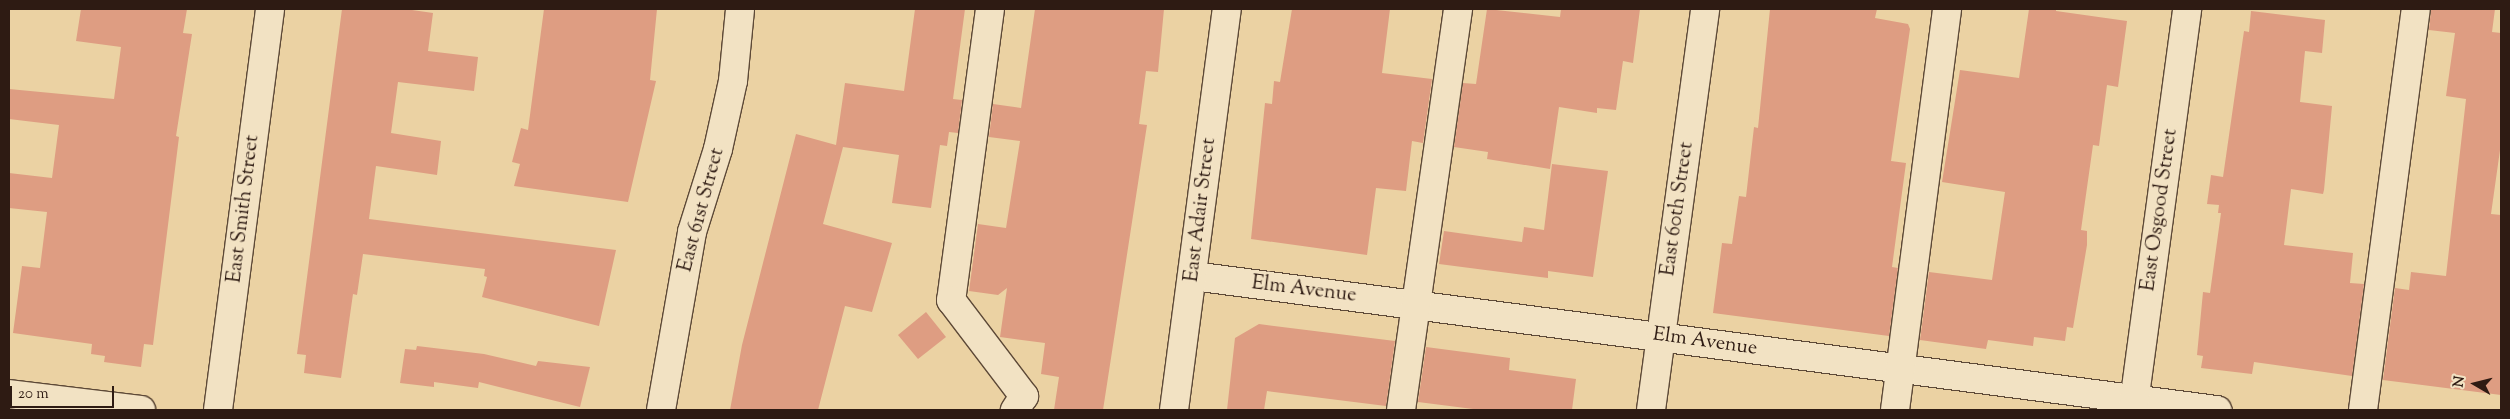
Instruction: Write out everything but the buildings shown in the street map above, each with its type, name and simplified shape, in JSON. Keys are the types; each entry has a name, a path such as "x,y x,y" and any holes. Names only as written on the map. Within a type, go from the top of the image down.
{"street":[{"name":"East Smith Street","path":"218,410 270,9"},
{"name":"East 61st Street","path":"661,410 692,232 718,149 733,81 740,9"},
{"path":"990,9 951,300 1024,396 1015,410"},
{"name":"East Adair Street","path":"1174,410 1227,9"},
{"path":"1401,410 1458,9"},
{"name":"East 60th Street","path":"1651,410 1705,9"},
{"path":"1895,410 1947,9"},
{"name":"East Osgood Street","path":"2133,405 2187,9"},
{"path":"2363,410 2416,9"},
{"name":"Elm Avenue","path":"1193,276 1901,368 2133,405 2217,410"},
{"path":"9,394 141,410"}]}
